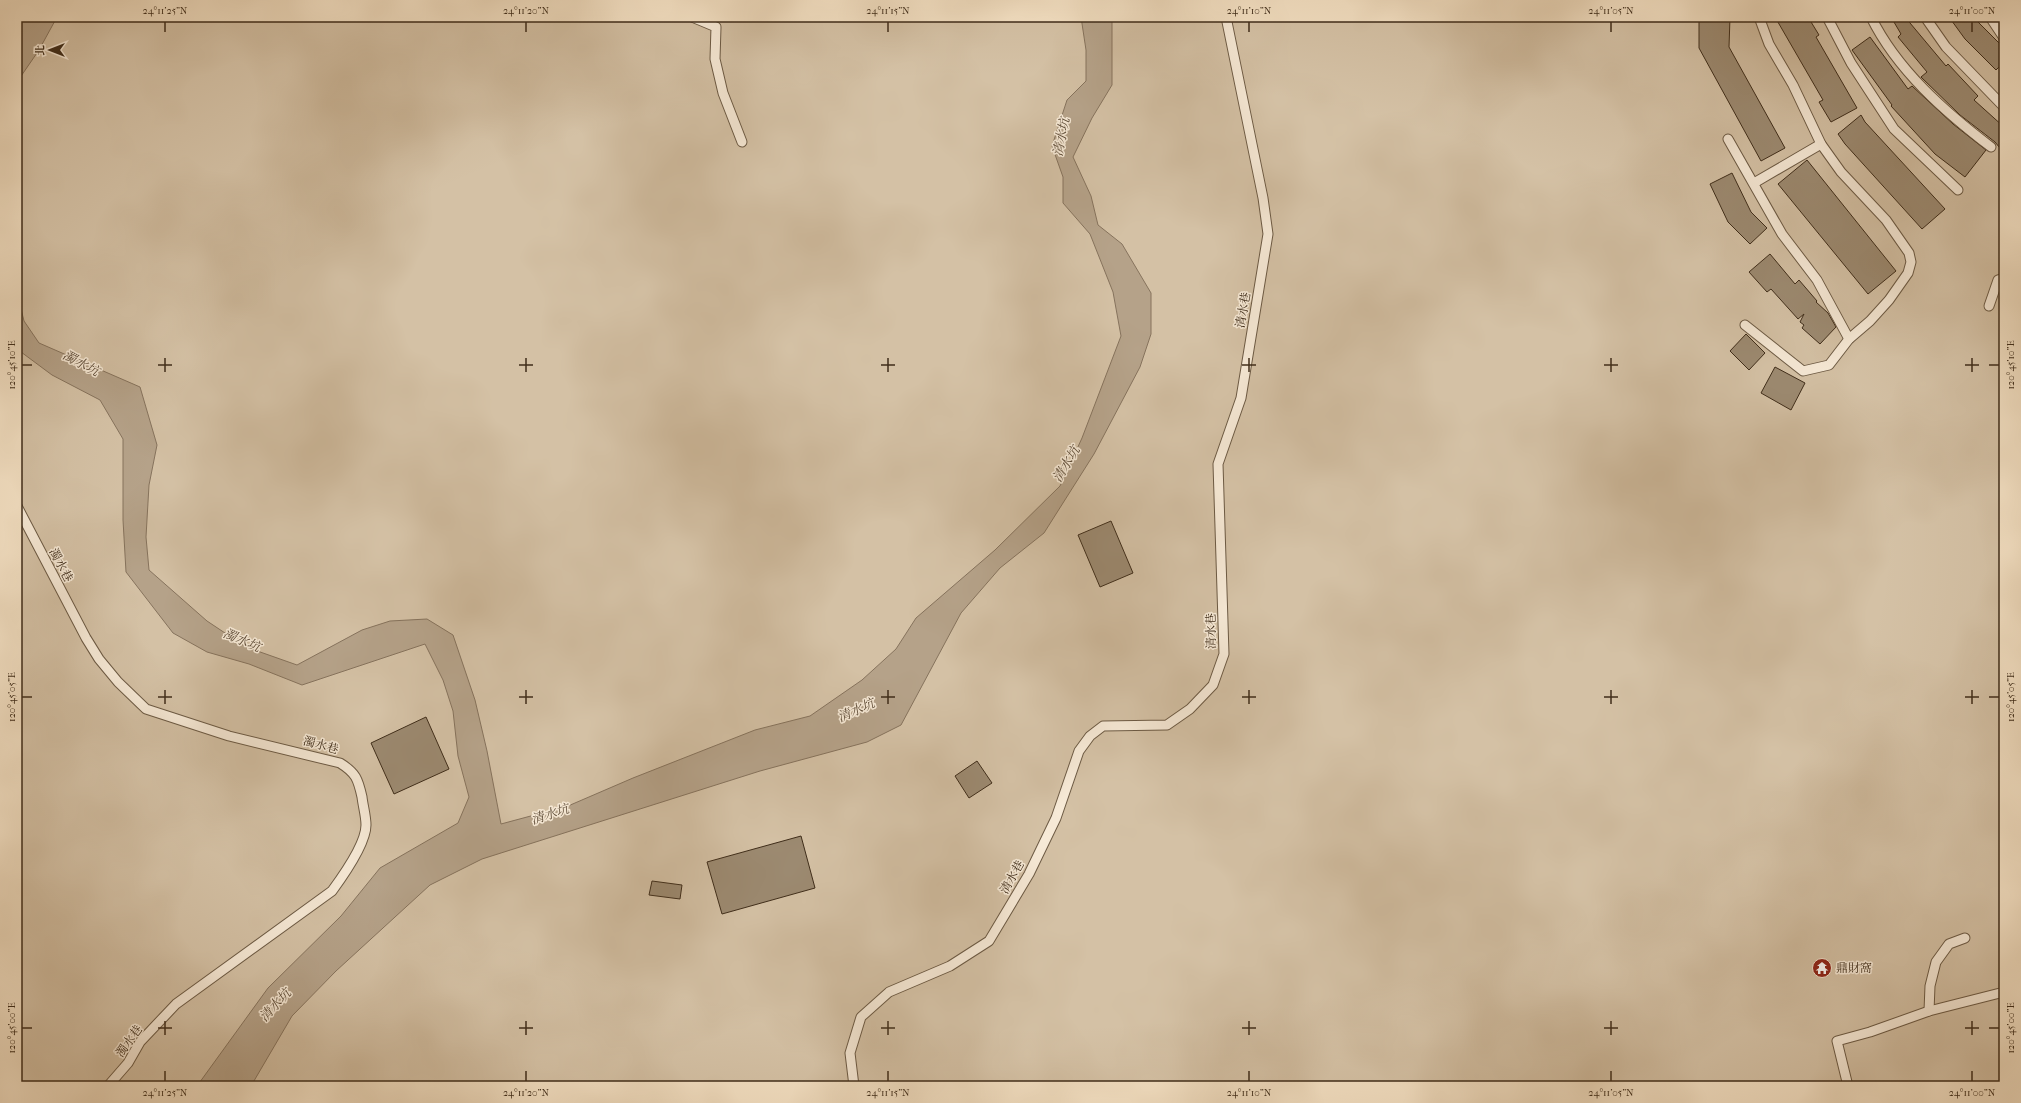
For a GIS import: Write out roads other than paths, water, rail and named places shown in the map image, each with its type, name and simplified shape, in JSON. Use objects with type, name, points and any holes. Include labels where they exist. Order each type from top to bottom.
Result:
[{"type":"lane","points":[[692,17],[716,27],[715,59],[723,93],[742,142]]},
{"type":"lane","name":"清水巷","points":[[854,1086],[850,1053],[861,1017],[889,992],[950,966],[989,940],[1029,874],[1056,818],[1079,751],[1090,736],[1103,726],[1167,725],[1190,709],[1213,685],[1224,654],[1218,464],[1241,398],[1268,234],[1263,198],[1226,17]]},
{"type":"lane","points":[[1745,325],[1803,371],[1829,365],[1849,339],[1870,321],[1889,300],[1908,273],[1912,262],[1909,253],[1886,220],[1841,172],[1821,144],[1793,84],[1769,44],[1759,17]]},
{"type":"lane","points":[[1827,17],[1851,63],[1894,129],[1958,190]]},
{"type":"lane","points":[[1871,17],[1900,64],[1960,124],[1991,147]]},
{"type":"lane","points":[[1925,17],[1946,47],[2004,108]]},
{"type":"lane","points":[[1990,17],[2004,38]]},
{"type":"lane","points":[[1728,139],[1782,234],[1817,280],[1849,339]]},
{"type":"lane","points":[[1754,183],[1821,144]]},
{"type":"lane","points":[[1989,306],[1998,280],[2004,278]]},
{"type":"lane","name":"濁水巷","points":[[17,506],[86,638],[99,659],[118,682],[146,709],[229,736],[340,763],[352,770],[358,781],[365,814],[366,827],[358,847],[348,869],[332,891],[176,1004],[140,1042],[128,1063],[108,1086]]},
{"type":"lane","points":[[1929,1011],[1930,986],[1936,962],[1949,944],[1965,938]]},
{"type":"lane","points":[[1848,1086],[1836,1040],[1870,1032],[1929,1011],[2004,992]]},
{"type":"water","points":[[22,17],[57,17],[39,50],[17,82],[17,26]]},
{"type":"water","points":[[1081,17],[1112,17],[1112,85],[1092,118],[1073,157],[1091,196],[1098,225],[1122,244],[1151,293],[1151,334],[1140,367],[1094,454],[1044,533],[1000,568],[961,613],[901,725],[867,742],[760,771],[482,859],[430,885],[336,971],[292,1016],[251,1086],[197,1086],[268,988],[341,916],[380,868],[458,823],[469,797],[458,756],[453,711],[443,680],[425,644],[302,685],[249,664],[207,652],[173,633],[126,572],[123,520],[123,439],[100,400],[52,375],[17,349],[17,293],[24,321],[39,343],[140,387],[157,445],[149,485],[146,537],[149,570],[207,621],[246,647],[297,665],[362,630],[390,621],[427,619],[453,635],[475,700],[487,751],[501,824],[568,806],[633,778],[755,730],[810,716],[862,680],[896,649],[916,618],[995,550],[1060,486],[1082,438],[1121,336],[1113,292],[1090,234],[1063,203],[1063,177],[1052,146],[1067,100],[1086,81],[1086,50]]},
{"type":"place","name":"鼎財窩","points":[[1822,968]]},
{"type":"water label","name":"清水坑","points":[[1061,137]]},
{"type":"water label","name":"濁水坑","points":[[81,363]]},
{"type":"water label","name":"清水坑","points":[[1066,464]]},
{"type":"water label","name":"濁水坑","points":[[242,640]]},
{"type":"water label","name":"清水坑","points":[[856,710]]},
{"type":"water label","name":"清水坑","points":[[550,814]]},
{"type":"water label","name":"清水坑","points":[[275,1005]]}]
